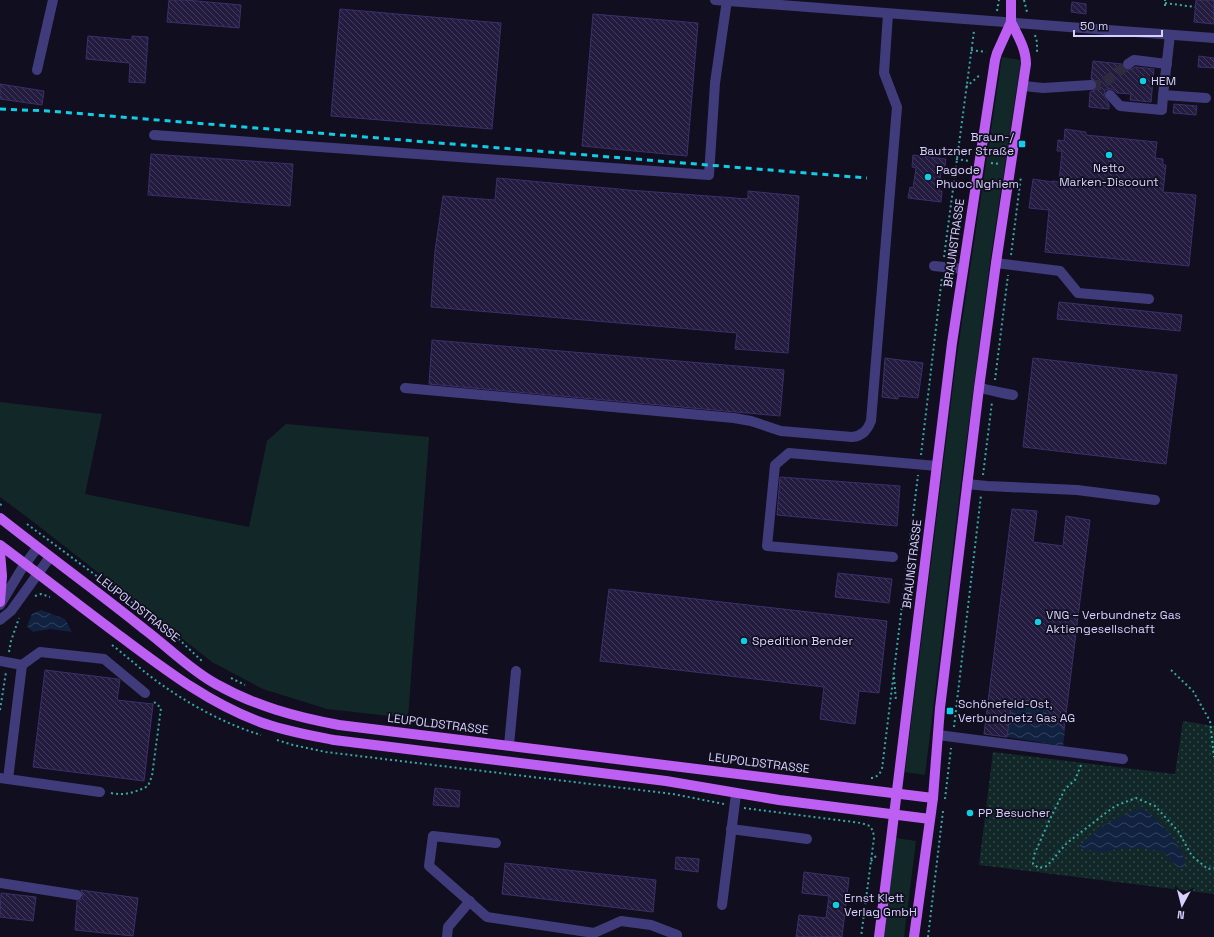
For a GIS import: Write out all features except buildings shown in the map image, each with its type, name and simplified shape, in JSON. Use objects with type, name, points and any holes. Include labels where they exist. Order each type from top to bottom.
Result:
[{"type":"main road","points":[[914,937],[933,798],[938,735],[979,388],[996,263],[1024,86],[1026,56],[1011,22],[1012,0]]},
{"type":"main road","name":"BRAUNSTRASSE","points":[[879,937],[952,343],[995,60],[1011,22]]},
{"type":"main road","name":"LEUPOLDSTRASSE","points":[[0,518],[37,548],[160,641],[197,672],[215,684],[254,702],[284,713],[339,725],[933,798]]},
{"type":"main road","points":[[0,545],[164,669],[193,689],[225,707],[260,722],[296,733],[334,740],[666,781],[736,794],[930,819]]},
{"type":"main road","points":[[0,552],[2,576],[0,604]]},
{"type":"street","points":[[37,70],[53,0]]},
{"type":"street","points":[[715,0],[1214,38]]},
{"type":"street","points":[[154,135],[709,175],[715,83],[727,0]]},
{"type":"street","points":[[405,388],[734,418],[751,421],[781,431],[852,437],[864,433],[871,421],[897,106],[884,73],[888,14]]},
{"type":"street","points":[[1110,94],[1120,106],[1162,110],[1170,35]]},
{"type":"street","points":[[1128,64],[1134,60],[1166,64]]},
{"type":"street","points":[[1024,86],[1043,88],[1091,85]]},
{"type":"street","points":[[1163,94],[1206,98]]},
{"type":"street","points":[[996,263],[1060,271],[1078,293],[1149,299]]},
{"type":"street","points":[[938,266],[963,269]]},
{"type":"street","points":[[979,388],[1013,395]]},
{"type":"street","points":[[893,557],[767,546],[775,465],[789,452],[920,463],[937,466]]},
{"type":"street","points":[[967,484],[1077,490],[1155,500]]},
{"type":"street","points":[[0,604],[37,548]]},
{"type":"street","points":[[0,620],[11,611],[50,557]]},
{"type":"street","points":[[100,792],[4,778],[22,665],[40,652],[104,659],[145,693]]},
{"type":"street","points":[[4,661],[22,665]]},
{"type":"street","points":[[509,745],[516,671]]},
{"type":"street","points":[[938,735],[1123,759]]},
{"type":"street","points":[[722,905],[736,794]]},
{"type":"street","points":[[731,829],[807,839]]},
{"type":"street","points":[[496,843],[433,836],[429,866],[487,917],[594,933],[622,921],[651,925],[677,935],[677,937]]},
{"type":"street","points":[[0,884],[77,895]]},
{"type":"street","points":[[447,937],[448,928],[470,901]]},
{"type":"street","points":[[609,937],[610,926]]},
{"type":"path","points":[[1165,0],[1165,5],[1195,7]]},
{"type":"path","points":[[869,778],[873,778],[880,773],[882,769],[920,463],[938,266],[956,160],[970,50],[974,30]]},
{"type":"path","points":[[970,50],[989,52]]},
{"type":"path","points":[[965,88],[979,77],[983,71]]},
{"type":"path","points":[[956,160],[972,161]]},
{"type":"path","points":[[986,162],[1012,165]]},
{"type":"path","points":[[0,504],[6,508]]},
{"type":"path","points":[[23,521],[169,630],[204,662]]},
{"type":"path","points":[[33,596],[41,594],[52,598]]},
{"type":"path","points":[[0,710],[4,661],[21,612]]},
{"type":"path","points":[[1171,670],[1193,691],[1210,721],[1214,757]]},
{"type":"path","points":[[894,672],[896,701]]},
{"type":"path","points":[[228,677],[246,686]]},
{"type":"path","points":[[100,792],[118,795],[135,793],[148,786],[152,776],[161,708],[145,693]]},
{"type":"path","points":[[1082,754],[1081,766],[1075,780],[1065,790],[1050,819],[1034,855],[1033,864],[1039,868],[1047,866],[1067,844],[1115,806],[1136,798],[1155,806],[1178,831],[1192,856],[1208,869],[1214,868]]},
{"type":"path","points":[[734,806],[862,823],[870,826],[873,831],[874,838],[861,937]]},
{"type":"path","points":[[928,937],[936,870]]},
{"type":"green space","points":[[1002,57],[1021,60],[990,262],[925,775],[905,772],[956,362]]},
{"type":"green space","points":[[0,402],[102,414],[85,494],[249,527],[267,441],[286,424],[429,437],[408,718],[327,709],[263,689],[212,662],[0,497]]},
{"type":"green space","points":[[1183,721],[1214,726],[1214,894],[979,865],[993,752],[1175,774]]},
{"type":"green space","points":[[896,838],[916,841],[904,937],[884,937]]},
{"type":"water","points":[[41,610],[65,619],[72,632],[50,629],[33,632],[27,626],[32,614]]},
{"type":"water","points":[[1012,699],[1041,702],[1065,731],[1063,746],[1007,737]]},
{"type":"water","points":[[1141,808],[1152,815],[1172,838],[1181,851],[1186,864],[1183,868],[1176,866],[1163,851],[1140,848],[1116,849],[1103,853],[1080,849],[1080,845],[1104,825]]},
{"type":"tunnel","points":[[1091,85],[1101,85],[1128,64]]},
{"type":"railway","points":[[0,109],[48,111],[867,178]]},
{"type":"place","name":"HEM","points":[[1143,81]]},
{"type":"place","name":"Braun-/ Bautzner Straße","points":[[1022,144]]},
{"type":"place","name":"Netto Marken-Discount","points":[[1109,155]]},
{"type":"place","name":"Pagode Phuoc Nghiem","points":[[928,177]]},
{"type":"place","name":"VNG – Verbundnetz Gas Aktiengesellschaft","points":[[1038,622]]},
{"type":"place","name":"Spedition Bender","points":[[744,641]]},
{"type":"place","name":"Schönefeld-Ost, Verbundnetz Gas AG","points":[[950,711]]},
{"type":"place","name":"PP Besucher","points":[[970,813]]},
{"type":"place","name":"Ernst Klett Verlag GmbH","points":[[836,905]]}]
